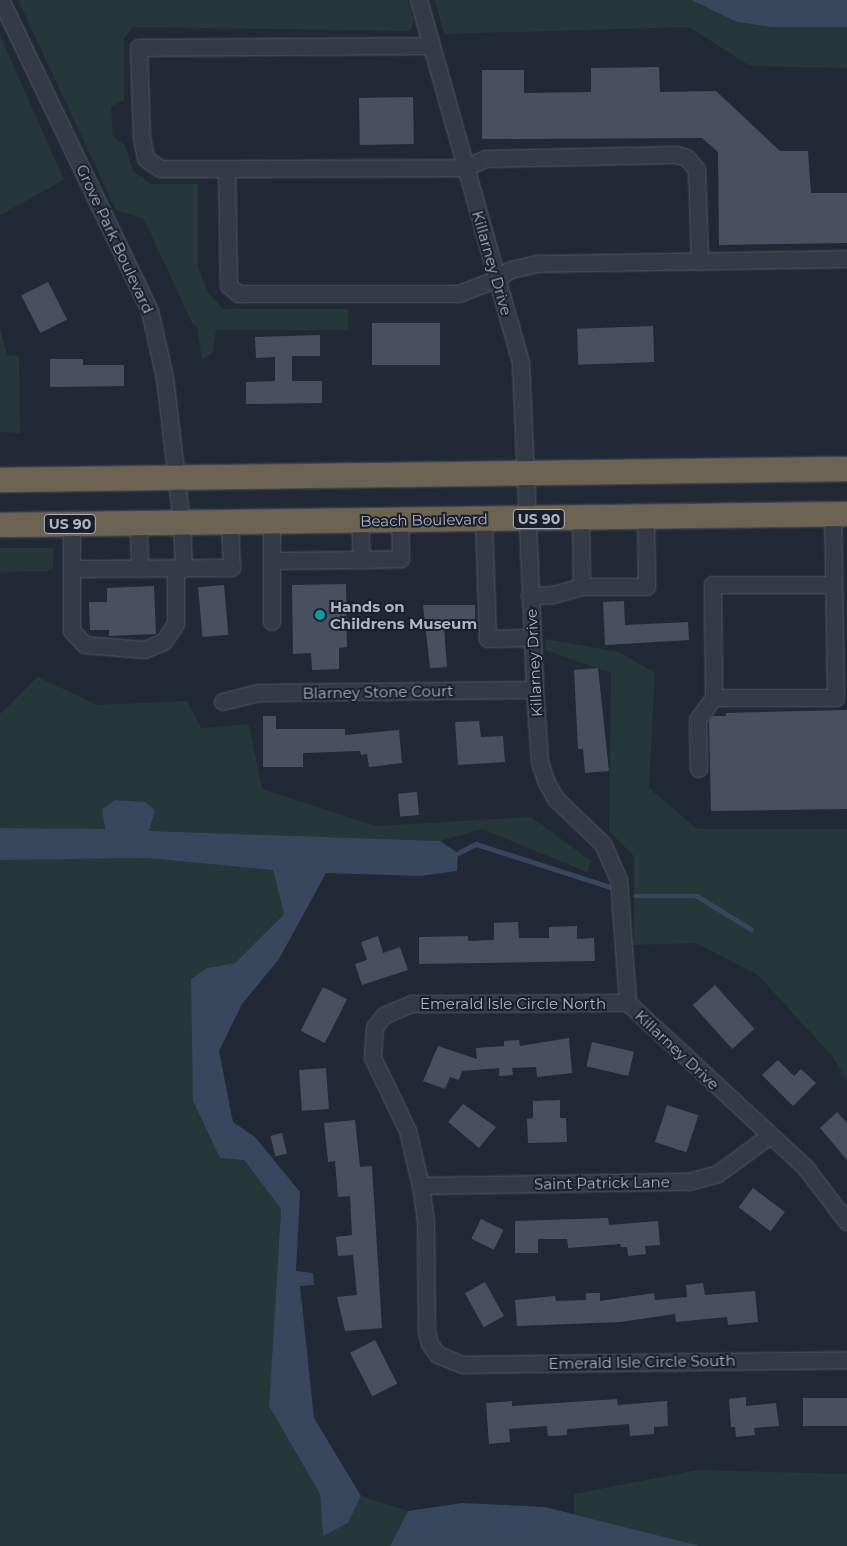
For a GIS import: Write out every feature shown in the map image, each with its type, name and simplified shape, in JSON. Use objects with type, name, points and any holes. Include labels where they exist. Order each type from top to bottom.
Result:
[{"type":"highway","points":[[0,480],[847,469]]},
{"type":"highway","name":"Beach Boulevard","points":[[0,525],[840,514]]},
{"type":"street","name":"Grove Park Boulevard","points":[[1,0],[150,311],[165,378],[182,523],[176,624],[164,642],[146,650],[85,645],[78,641],[72,631],[73,569]]},
{"type":"street","name":"Killarney Drive","points":[[419,0],[521,364],[526,519],[535,690],[540,762],[546,781],[556,799],[602,844],[619,880],[628,1003],[806,1168],[845,1214]]},
{"type":"street","points":[[431,46],[138,48],[142,138],[146,159],[161,169],[227,169],[465,168],[486,159],[687,158],[698,170],[700,262]]},
{"type":"street","points":[[227,169],[229,286],[239,294],[459,294],[496,280],[511,270],[538,264],[847,260]]},
{"type":"street","points":[[714,698],[836,698],[834,585],[840,514]]},
{"type":"street","points":[[530,596],[553,595],[582,587],[647,587],[646,517]]},
{"type":"street","points":[[581,518],[582,587]]},
{"type":"street","points":[[484,519],[488,639],[533,638]]},
{"type":"street","points":[[272,561],[401,559],[400,520]]},
{"type":"street","points":[[360,521],[362,560]]},
{"type":"street","points":[[72,524],[73,569],[180,569],[232,568],[230,522]]},
{"type":"street","points":[[272,522],[272,622]]},
{"type":"street","points":[[140,523],[140,568]]},
{"type":"street","points":[[699,769],[698,720],[714,698],[713,585],[834,585]]},
{"type":"street","name":"Blarney Stone Court","points":[[223,702],[260,693],[535,690]]},
{"type":"street","name":"Emerald Isle Circle North","points":[[421,1186],[408,1131],[373,1058],[375,1028],[384,1016],[412,1004],[628,1003]]},
{"type":"street","name":"Saint Patrick Lane","points":[[421,1186],[689,1182],[718,1174],[770,1136]]},
{"type":"street","name":"Emerald Isle Circle South","points":[[421,1186],[426,1222],[427,1332],[430,1344],[438,1355],[463,1365],[847,1360]]},
{"type":"shaded area","points":[[18,0],[408,0],[414,22],[410,31],[133,27],[124,38],[124,100],[111,107],[113,137],[125,145],[133,171],[151,184],[198,184],[198,267],[208,292],[223,309],[348,309],[348,330],[216,330],[213,352],[202,360],[197,327],[192,323],[144,219],[116,210]]},
{"type":"shaded area","points":[[435,0],[691,0],[737,22],[771,27],[847,27],[847,68],[750,66],[689,27],[444,34]]},
{"type":"shaded area","points":[[0,35],[64,180],[0,215]]},
{"type":"shaded area","points":[[0,328],[7,355],[19,356],[20,433],[0,432]]},
{"type":"shaded area","points":[[0,548],[54,548],[53,568],[48,571],[0,572]]},
{"type":"shaded area","points":[[546,639],[619,652],[655,673],[649,788],[697,829],[847,829],[847,1081],[833,1057],[758,975],[696,943],[634,945],[634,856],[609,831],[611,673],[545,650]]},
{"type":"shaded area","points":[[38,677],[97,705],[187,701],[201,728],[249,724],[262,789],[376,826],[531,817],[591,861],[587,872],[482,829],[440,841],[149,831],[155,810],[145,802],[115,800],[102,809],[106,829],[0,828],[0,714]]},
{"type":"shaded area","points":[[146,858],[273,870],[284,913],[235,963],[207,968],[193,1101],[244,1160],[281,1209],[269,1406],[320,1494],[323,1535],[348,1523],[361,1496],[408,1511],[390,1546],[0,1546],[0,860]]},
{"type":"shaded area","points":[[698,1470],[847,1474],[847,1546],[700,1546],[574,1514],[574,1494]]},
{"type":"water","points":[[691,0],[847,0],[847,27],[771,27],[737,22]]},
{"type":"water","points":[[115,800],[145,802],[155,810],[149,831],[440,841],[458,853],[457,871],[420,876],[326,873],[279,959],[242,1004],[219,1051],[233,1122],[255,1137],[300,1192],[296,1271],[313,1273],[314,1285],[300,1286],[314,1418],[361,1496],[348,1523],[323,1536],[320,1494],[269,1406],[281,1209],[244,1160],[220,1158],[193,1101],[191,979],[207,968],[235,963],[284,914],[273,870],[146,858],[0,860],[0,828],[105,829],[102,809]]},
{"type":"water","points":[[462,1503],[545,1507],[700,1546],[390,1546],[408,1511]]},
{"type":"building","points":[[659,67],[660,92],[716,91],[780,151],[808,151],[811,193],[847,193],[847,243],[719,245],[718,152],[702,138],[482,139],[482,70],[524,70],[524,93],[591,92],[591,68]]},
{"type":"building","points":[[413,97],[414,144],[360,145],[359,98]]},
{"type":"building","points":[[48,282],[67,319],[40,333],[21,296]]},
{"type":"building","points":[[372,323],[440,323],[440,365],[372,365]]},
{"type":"building","points":[[653,326],[654,362],[578,365],[577,329]]},
{"type":"building","points":[[320,335],[320,356],[292,356],[292,381],[322,381],[322,403],[246,404],[246,382],[275,381],[275,357],[256,358],[255,337]]},
{"type":"building","points":[[50,359],[83,359],[83,365],[124,365],[124,386],[50,387]]},
{"type":"building","name":"Hands on Childrens Museum","points":[[346,584],[347,647],[339,648],[339,669],[312,670],[311,653],[293,654],[292,585]]},
{"type":"building","points":[[224,585],[228,635],[202,637],[198,587]]},
{"type":"building","points":[[154,586],[156,634],[109,636],[109,630],[90,630],[89,602],[107,602],[107,588]]},
{"type":"building","points":[[624,601],[625,625],[688,622],[689,640],[605,645],[603,602]]},
{"type":"building","points":[[423,605],[475,605],[475,627],[444,627],[447,667],[430,668]]},
{"type":"building","points":[[598,668],[609,771],[585,773],[583,749],[578,749],[574,670]]},
{"type":"building","points":[[847,710],[847,809],[711,811],[709,721],[713,716],[726,716],[726,713]]},
{"type":"building","points":[[263,716],[276,716],[276,729],[345,729],[345,735],[399,730],[402,763],[369,767],[367,754],[361,755],[360,751],[303,753],[303,767],[263,767]]},
{"type":"building","points":[[479,721],[481,737],[503,736],[505,762],[458,765],[455,722]]},
{"type":"building","points":[[417,792],[419,815],[400,817],[398,794]]},
{"type":"building","points":[[518,922],[519,938],[549,938],[549,927],[577,926],[577,939],[594,938],[595,961],[419,964],[419,937],[468,936],[468,941],[494,940],[494,923]]},
{"type":"building","points":[[378,936],[383,953],[400,947],[408,970],[362,985],[355,964],[367,960],[361,942]]},
{"type":"building","points":[[715,985],[754,1029],[732,1049],[693,1005]]},
{"type":"building","points":[[323,987],[347,999],[325,1043],[301,1031]]},
{"type":"building","points":[[569,1038],[572,1073],[537,1077],[536,1067],[512,1068],[513,1075],[499,1076],[499,1068],[462,1071],[459,1080],[450,1077],[445,1089],[423,1081],[438,1046],[477,1059],[476,1048],[504,1046],[504,1041],[519,1040],[520,1046]]},
{"type":"building","points":[[592,1042],[634,1052],[628,1076],[586,1066]]},
{"type":"building","points":[[778,1060],[794,1076],[801,1069],[816,1083],[793,1106],[762,1075]]},
{"type":"building","points":[[326,1068],[329,1109],[302,1111],[299,1070]]},
{"type":"building","points":[[560,1100],[560,1118],[566,1118],[567,1142],[528,1143],[527,1119],[533,1118],[533,1101]]},
{"type":"building","points":[[463,1104],[496,1127],[479,1148],[448,1122]]},
{"type":"building","points":[[667,1105],[698,1115],[686,1152],[655,1142]]},
{"type":"building","points":[[837,1112],[847,1123],[847,1160],[820,1128]]},
{"type":"building","points":[[355,1120],[360,1167],[372,1166],[382,1328],[345,1331],[337,1297],[357,1295],[353,1255],[338,1256],[336,1237],[352,1235],[350,1196],[338,1197],[335,1161],[328,1162],[324,1123]]},
{"type":"building","points":[[282,1133],[287,1153],[275,1156],[270,1136]]},
{"type":"building","points":[[753,1188],[785,1212],[771,1231],[739,1207]]},
{"type":"building","points":[[608,1218],[609,1225],[658,1221],[660,1245],[645,1246],[646,1254],[628,1256],[627,1247],[621,1247],[620,1244],[568,1248],[567,1239],[538,1239],[538,1253],[515,1253],[515,1221]]},
{"type":"building","points":[[481,1219],[503,1230],[494,1250],[471,1239]]},
{"type":"building","points":[[485,1282],[504,1316],[484,1327],[465,1293]]},
{"type":"building","points":[[703,1283],[705,1295],[755,1291],[758,1322],[728,1325],[727,1317],[676,1322],[675,1314],[620,1322],[517,1326],[515,1300],[555,1296],[556,1301],[586,1300],[586,1293],[600,1293],[600,1301],[654,1293],[655,1300],[687,1297],[686,1285]]},
{"type":"building","points":[[375,1340],[397,1384],[372,1396],[350,1353]]},
{"type":"building","points":[[746,1397],[746,1406],[776,1403],[779,1426],[754,1428],[755,1435],[736,1437],[735,1427],[731,1427],[729,1399]]},
{"type":"building","points":[[803,1398],[847,1398],[847,1426],[803,1426]]},
{"type":"building","points":[[617,1399],[618,1405],[667,1401],[668,1426],[654,1427],[654,1434],[630,1436],[629,1424],[567,1429],[567,1435],[548,1436],[547,1426],[509,1429],[510,1442],[489,1444],[486,1403],[512,1401],[512,1406]]},
{"type":"waterway","points":[[458,853],[476,844],[611,887]]},
{"type":"waterway","points":[[635,896],[697,896],[751,929]]},
{"type":"place","name":"Hands on Childrens Museum","points":[[320,615]]}]
